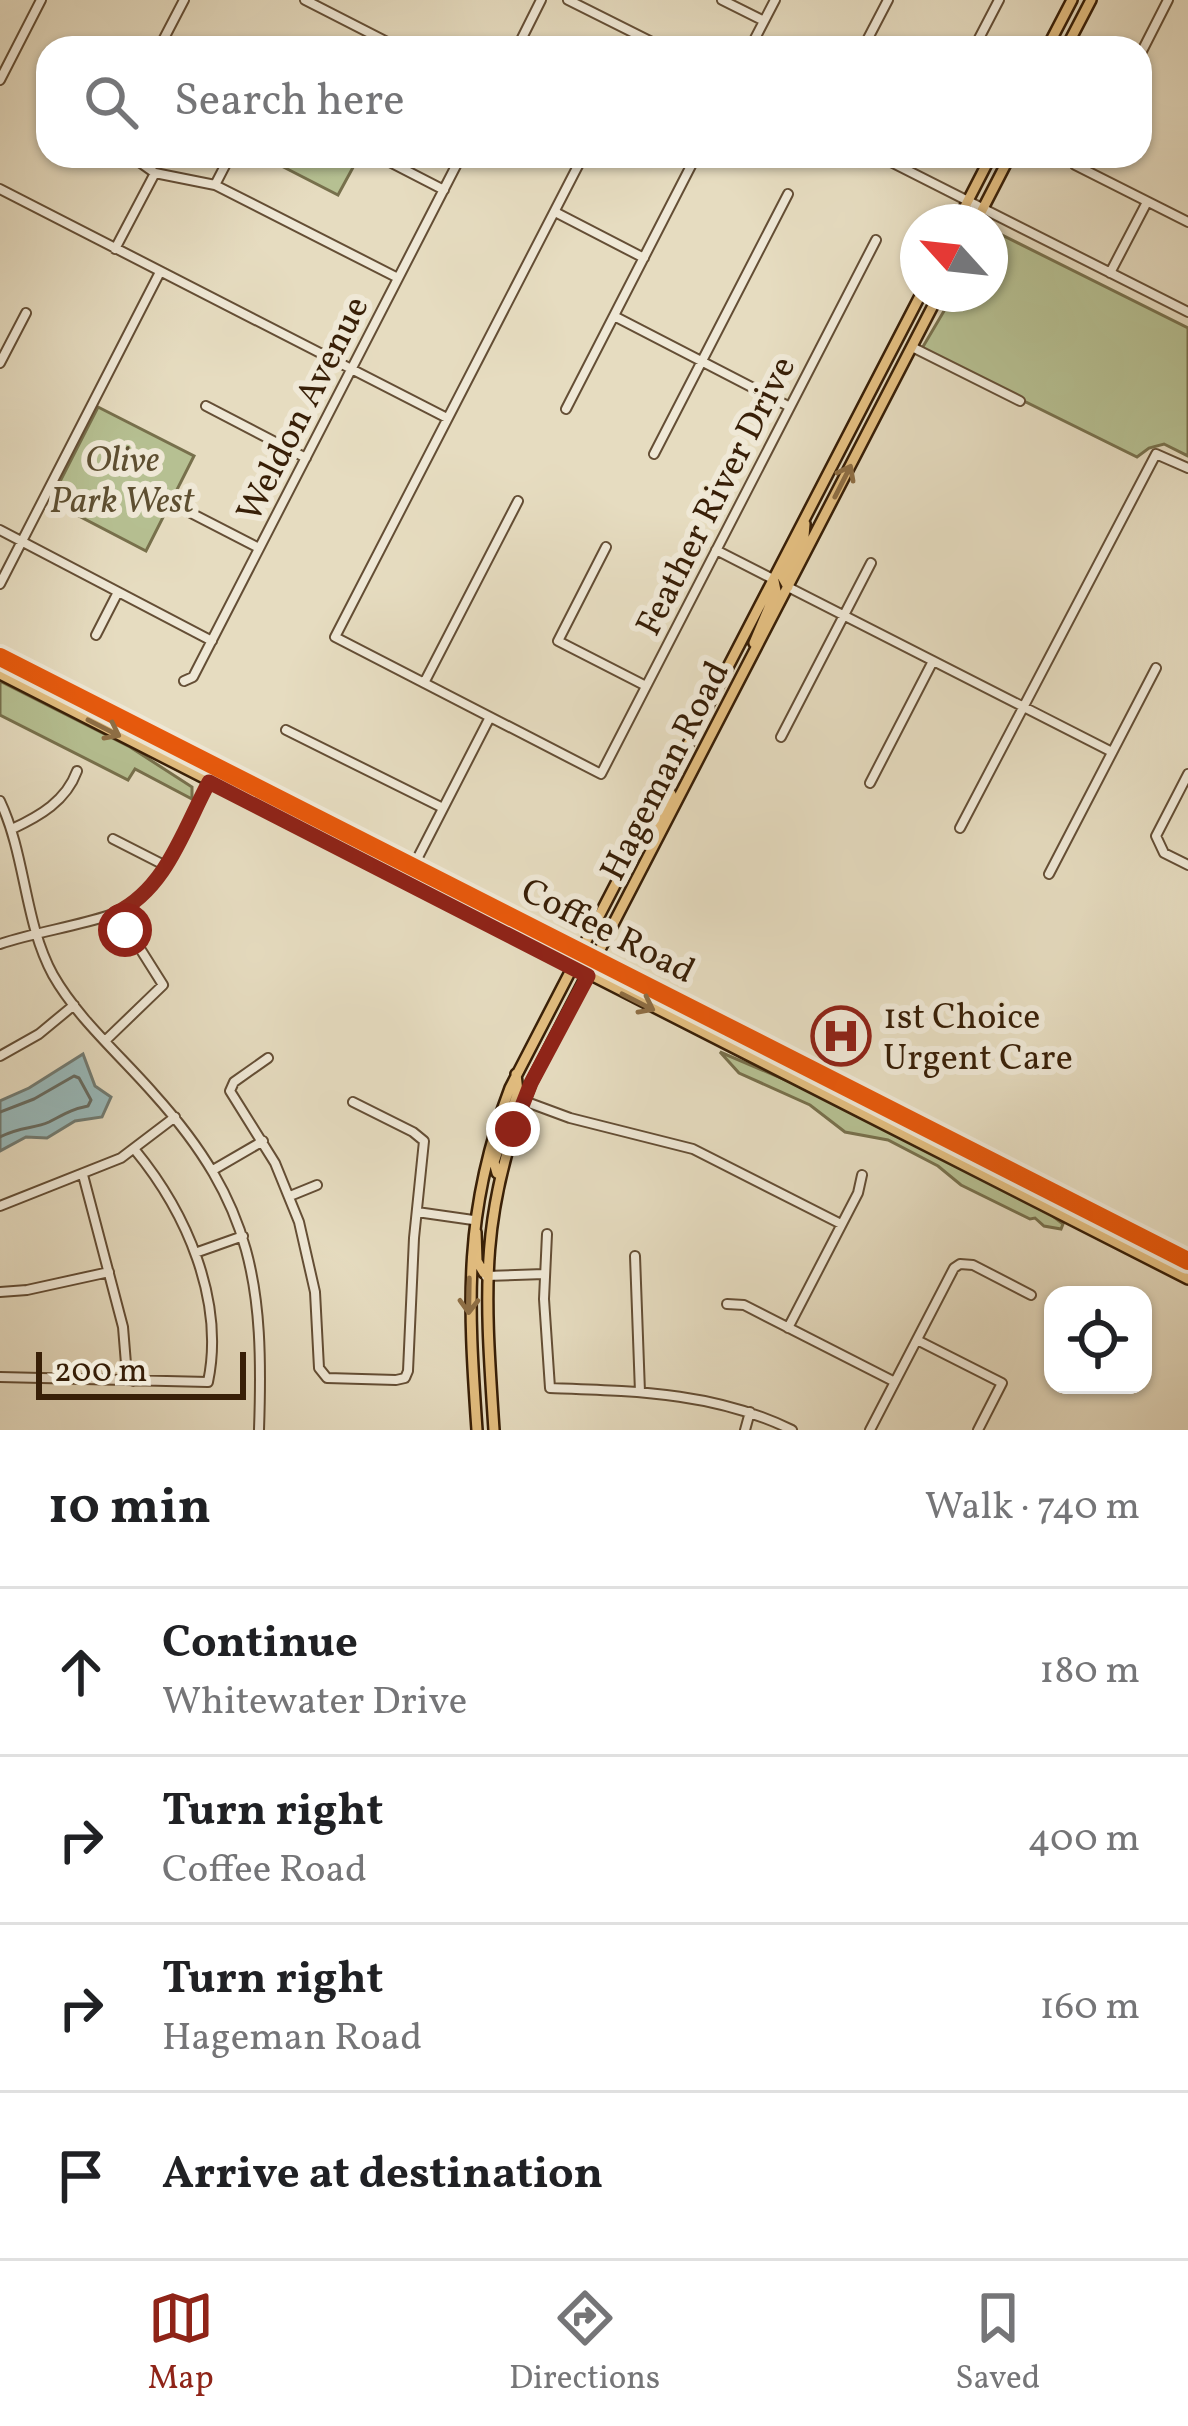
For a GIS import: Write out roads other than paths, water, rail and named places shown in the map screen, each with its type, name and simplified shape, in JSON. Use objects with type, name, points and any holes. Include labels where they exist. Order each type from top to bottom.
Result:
[{"type":"main road","points":[[1053,36],[1072,0]]},
{"type":"main road","points":[[1072,36],[1091,0]]},
{"type":"main road","points":[[966,204],[985,168]]},
{"type":"main road","points":[[985,204],[1004,168]]},
{"type":"main road","name":"Hageman Road","points":[[477,1430],[468,1308],[473,1220],[498,1119],[516,1074],[912,312]]},
{"type":"main road","name":"Hageman Road","points":[[494,1430],[485,1276],[499,1178],[524,1101],[930,312]]},
{"type":"main road","points":[[788,587],[783,578],[804,536],[805,519]]},
{"type":"main road","points":[[749,660],[776,591],[773,578]]},
{"type":"main road","name":"Coffee Road","points":[[0,657],[1188,1261]]},
{"type":"main road","name":"Coffee Road","points":[[0,674],[1188,1279]]},
{"type":"main road","points":[[657,841],[654,829],[679,765]]},
{"type":"main road","points":[[294,824],[313,824],[362,849],[372,846]]},
{"type":"main road","points":[[499,1178],[494,1162],[518,1092],[516,1074]]},
{"type":"main road","points":[[473,1220],[478,1262],[485,1276]]},
{"type":"street","points":[[0,80],[41,0]]},
{"type":"street","points":[[165,36],[184,0]]},
{"type":"street","points":[[305,0],[376,36]]},
{"type":"street","points":[[523,36],[542,0]]},
{"type":"street","points":[[568,0],[640,36]]},
{"type":"street","points":[[722,0],[764,21]]},
{"type":"street","points":[[756,36],[775,0]]},
{"type":"street","points":[[869,36],[888,0]]},
{"type":"street","points":[[980,36],[999,0]]},
{"type":"street","points":[[1150,36],[1168,0]]},
{"type":"street","points":[[148,168],[215,185],[398,278]]},
{"type":"street","points":[[215,185],[224,168]]},
{"type":"street","points":[[401,168],[444,190]]},
{"type":"street","name":"Weldon Avenue","points":[[184,681],[193,677],[455,168]]},
{"type":"street","points":[[413,867],[490,717],[335,637],[577,168]]},
{"type":"street","points":[[566,409],[690,168]]},
{"type":"street","points":[[903,168],[974,204]]},
{"type":"street","points":[[1081,168],[1188,222]]},
{"type":"street","points":[[115,249],[155,173]]},
{"type":"street","points":[[0,189],[448,418]]},
{"type":"street","points":[[654,454],[788,194]]},
{"type":"street","points":[[1110,272],[1147,202]]},
{"type":"street","points":[[554,212],[644,258]]},
{"type":"street","points":[[1008,221],[1188,312]]},
{"type":"street","name":"Feather River Drive","points":[[490,717],[601,774],[876,240]]},
{"type":"street","points":[[0,584],[160,272]]},
{"type":"street","points":[[0,363],[26,313]]},
{"type":"street","points":[[614,316],[790,407]]},
{"type":"street","points":[[912,347],[1020,401]]},
{"type":"street","points":[[206,406],[306,458]]},
{"type":"street","points":[[960,828],[1156,454],[1188,468]]},
{"type":"street","points":[[424,683],[518,501]]},
{"type":"street","points":[[185,510],[259,548]]},
{"type":"street","points":[[0,530],[212,640]]},
{"type":"street","points":[[606,547],[558,640],[646,686]]},
{"type":"street","points":[[716,550],[773,578]]},
{"type":"street","points":[[781,737],[871,563]]},
{"type":"street","points":[[788,587],[1112,752]]},
{"type":"street","points":[[96,635],[118,592]]},
{"type":"street","points":[[870,783],[933,661]]},
{"type":"street","points":[[1049,874],[1156,668]]},
{"type":"street","points":[[286,730],[443,808]]},
{"type":"street","points":[[12,829],[53,806],[77,771]]},
{"type":"street","points":[[1188,774],[1156,836],[1163,853],[1188,866]]},
{"type":"street","points":[[0,944],[116,913],[145,894],[166,866],[209,782]]},
{"type":"street","points":[[0,801],[55,978],[175,1117],[213,1170],[244,1237],[261,1324],[259,1430]]},
{"type":"street","points":[[113,839],[166,866]]},
{"type":"street","points":[[106,1040],[163,985],[116,913]]},
{"type":"street","points":[[0,1056],[39,1034],[74,1005]]},
{"type":"street","points":[[268,1058],[234,1082],[230,1091],[263,1141],[290,1196],[312,1271],[321,1373],[327,1378],[405,1378],[424,1141],[353,1102]]},
{"type":"street","points":[[524,1101],[570,1118],[693,1149],[842,1224]]},
{"type":"street","points":[[0,1206],[136,1150],[175,1117]]},
{"type":"street","points":[[213,1170],[263,1141]]},
{"type":"street","points":[[0,1377],[201,1384],[209,1378],[210,1333],[195,1253],[171,1200],[136,1150]]},
{"type":"street","points":[[82,1175],[123,1327],[127,1376],[134,1382]]},
{"type":"street","points":[[788,1328],[862,1175]]},
{"type":"street","points":[[290,1196],[317,1185]]},
{"type":"street","points":[[417,1212],[473,1220]]},
{"type":"street","points":[[547,1234],[544,1274],[550,1388],[701,1399],[792,1430]]},
{"type":"street","points":[[195,1253],[244,1237]]},
{"type":"street","points":[[635,1256],[640,1391]]},
{"type":"street","points":[[871,1430],[960,1264],[973,1265],[1031,1295]]},
{"type":"street","points":[[0,1292],[109,1272]]},
{"type":"street","points":[[485,1276],[544,1274]]},
{"type":"street","points":[[727,1304],[744,1306],[895,1382]]},
{"type":"street","points":[[916,1340],[1002,1383],[978,1430]]},
{"type":"street","points":[[745,1430],[750,1412]]},
{"type":"water","points":[[83,1054],[95,1086],[111,1097],[102,1117],[75,1121],[47,1138],[26,1137],[0,1151],[0,1101]]},
{"type":"place","name":"1st Choice Urgent Care","points":[[841,1036]]},
{"type":"park label","name":"Olive Park West","points":[[122,478]]}]
